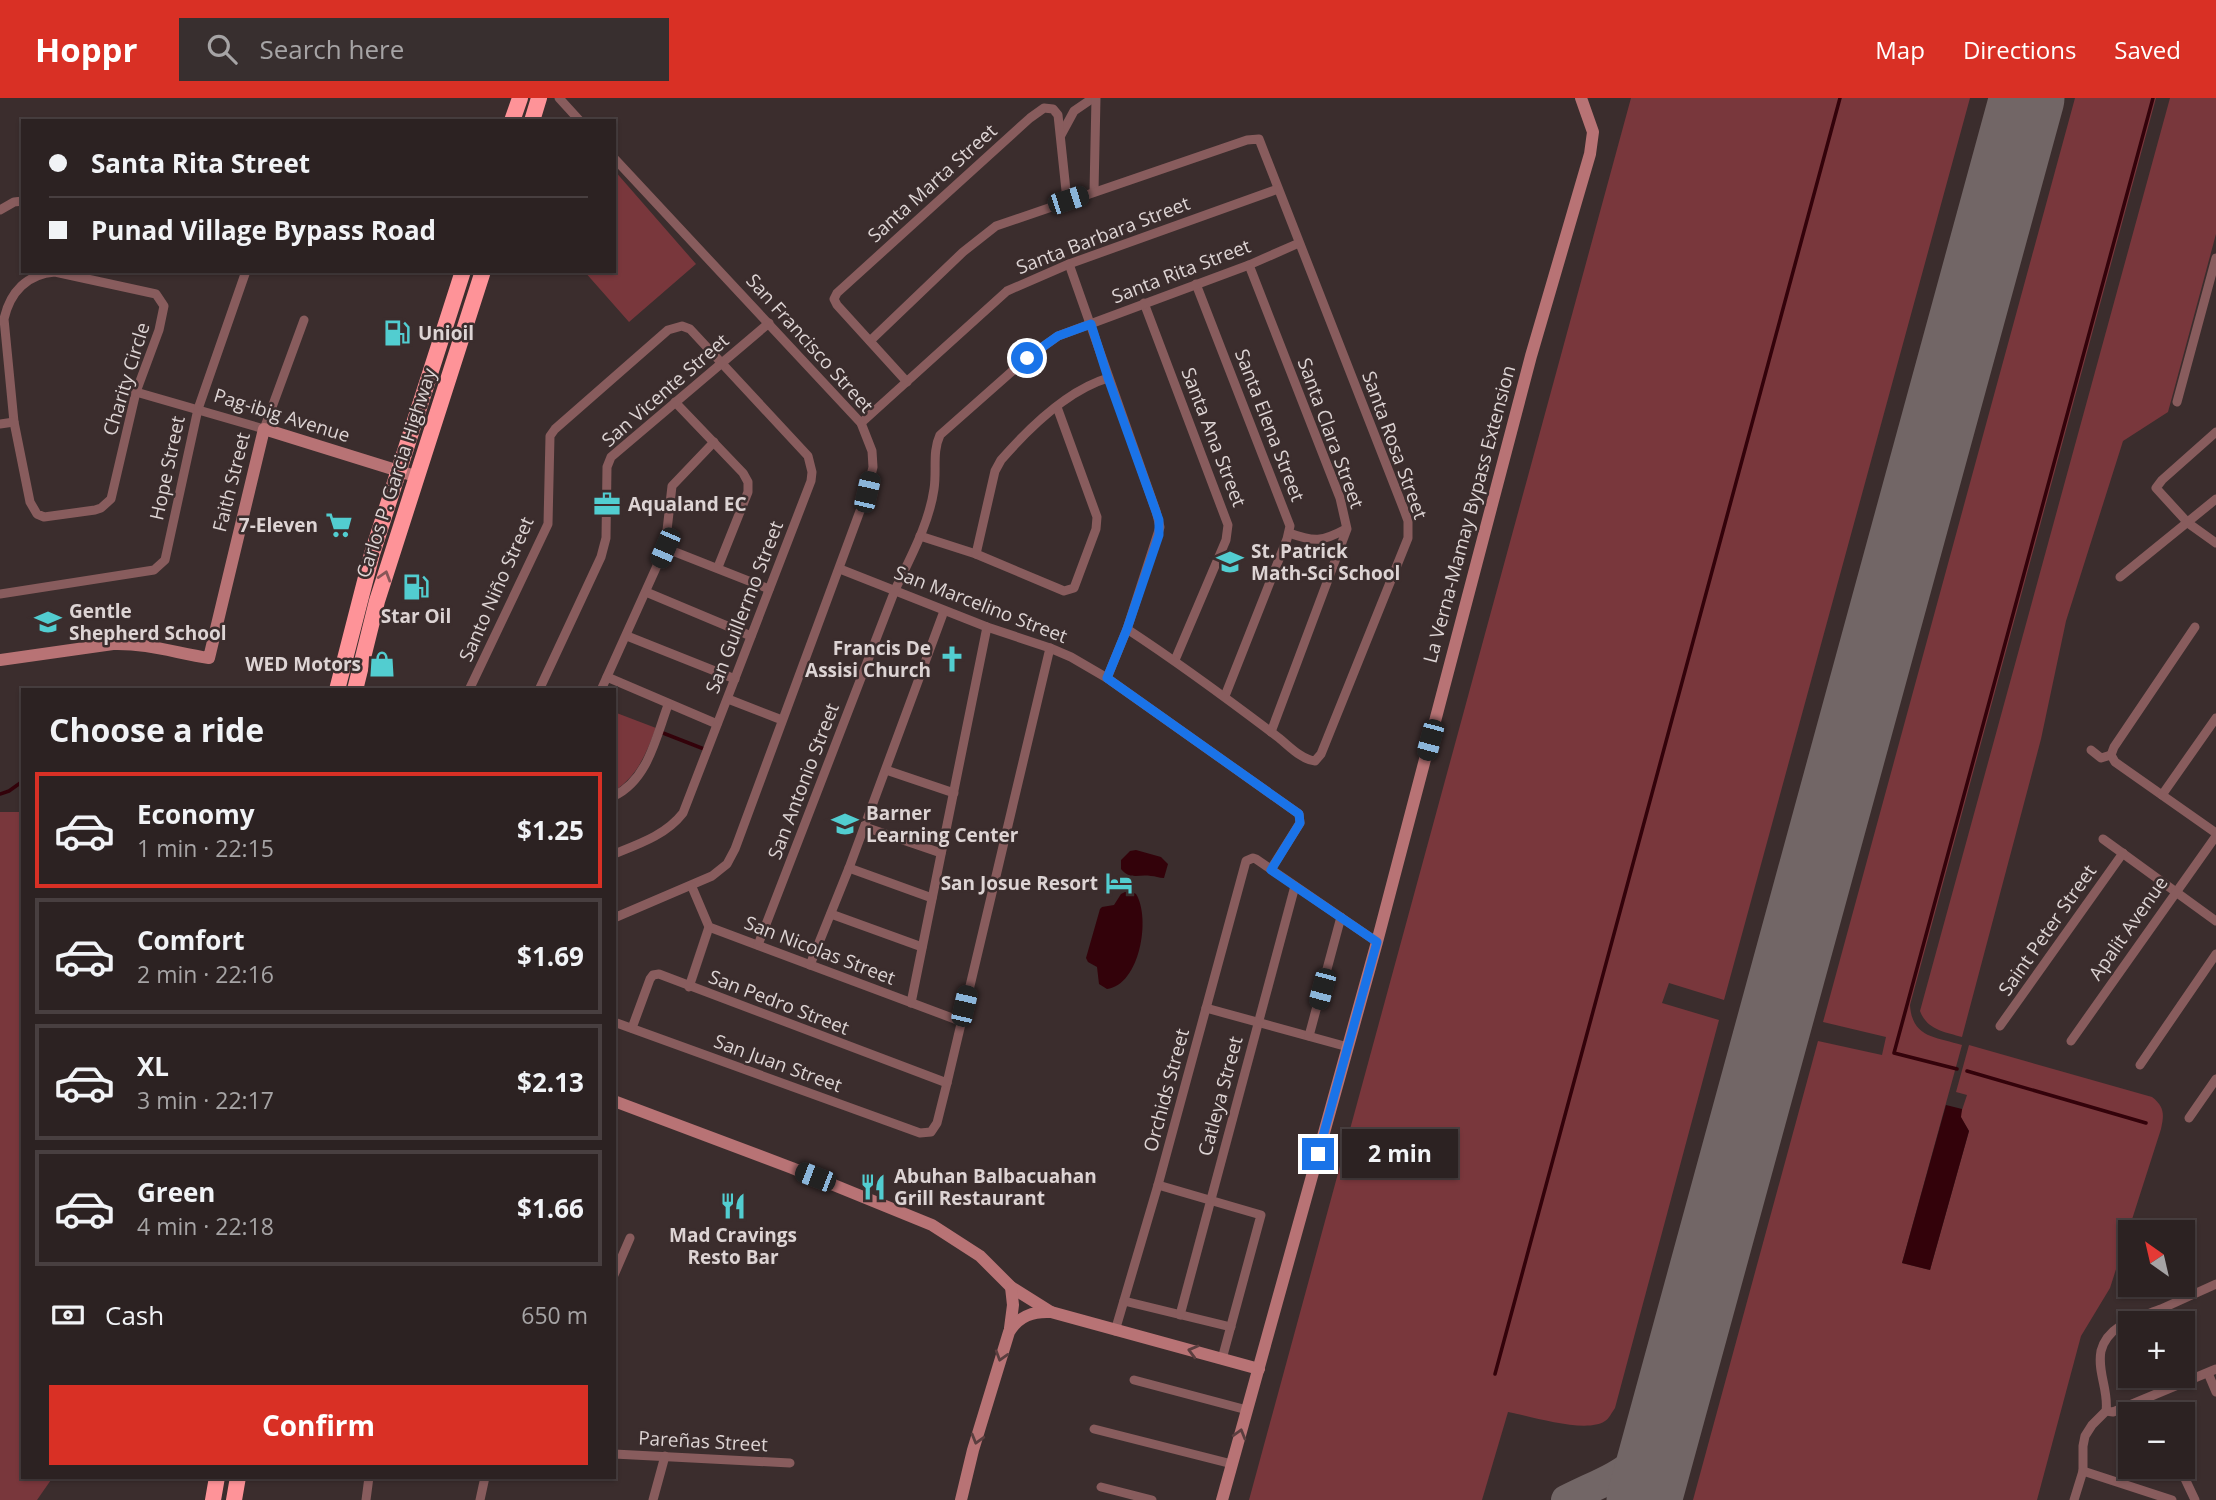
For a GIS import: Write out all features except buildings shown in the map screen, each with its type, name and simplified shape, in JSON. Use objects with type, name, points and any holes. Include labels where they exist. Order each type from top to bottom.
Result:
[{"type":"highway","points":[[513,119],[520,98]]},
{"type":"highway","points":[[533,119],[539,98]]},
{"type":"highway","name":"Carlos P. Garcia Highway","points":[[338,688],[360,598],[462,273]]},
{"type":"highway","name":"Carlos P. Garcia Highway","points":[[355,688],[377,601],[415,476],[482,273]]},
{"type":"highway","points":[[442,334],[460,341]]},
{"type":"highway","points":[[360,598],[377,601]]},
{"type":"highway","points":[[213,1500],[217,1479]]},
{"type":"highway","points":[[234,1500],[238,1479]]},
{"type":"main road","name":"La Verna-Mamay Bypass Extension","points":[[1222,1500],[1377,942],[1531,356],[1590,154],[1593,132],[1581,98]]},
{"type":"main road","name":"Pag-ibig Avenue","points":[[264,429],[415,476]]},
{"type":"main road","name":"Faith Street","points":[[0,660],[131,643],[209,658],[264,429]]},
{"type":"main road","points":[[616,1102],[906,1212],[967,1246],[990,1264],[1011,1287],[1051,1312],[1259,1369]]},
{"type":"main road","points":[[961,1500],[973,1450],[1009,1332],[1013,1305],[1011,1287]]},
{"type":"main road","points":[[1009,1332],[1024,1316],[1051,1312]]},
{"type":"street","points":[[559,98],[578,119]]},
{"type":"street","points":[[1060,135],[1074,111],[1094,98]]},
{"type":"street","points":[[907,382],[870,341],[963,251],[996,226],[1094,191],[1094,98]]},
{"type":"street","name":"Santa Marta Street","points":[[870,341],[834,299],[837,293],[1030,118],[1045,108],[1053,109],[1058,115],[1068,200]]},
{"type":"street","name":"Santa Rosa Street","points":[[1094,191],[1253,138],[1259,139],[1404,510],[1409,531],[1404,551],[1321,754],[1315,761],[1309,761],[1270,732]]},
{"type":"street","name":"San Francisco Street","points":[[616,160],[861,423],[869,439],[873,467],[840,569],[735,849],[727,864],[692,887],[616,917]]},
{"type":"street","name":"Santa Barbara Street","points":[[861,423],[998,297],[1017,286],[1069,264],[1278,189]]},
{"type":"street","points":[[0,209],[21,201]]},
{"type":"street","name":"Santa Rita Street","points":[[895,590],[920,536],[934,489],[936,447],[946,428],[1050,341],[1249,265],[1299,243]]},
{"type":"street","points":[[2177,402],[2216,258]]},
{"type":"street","points":[[1069,264],[1160,527],[1127,629],[1107,678]]},
{"type":"street","name":"Santa Clara Street","points":[[1249,265],[1340,498],[1347,529],[1270,732]]},
{"type":"street","name":"Charity Circle","points":[[39,273],[27,280],[15,293],[6,307],[4,319],[14,422],[30,502],[37,514],[44,517],[95,510],[111,499],[136,392],[164,315],[164,306],[151,292],[60,273]]},
{"type":"street","name":"Hope Street","points":[[0,594],[154,570],[165,560],[198,409],[245,273]]},
{"type":"street","name":"Santa Elena Street","points":[[1196,284],[1288,520],[1289,533],[1224,696]]},
{"type":"street","name":"Santa Ana Street","points":[[1144,303],[1228,525],[1226,540],[1175,660]]},
{"type":"street","name":"Faith Street","points":[[264,429],[304,320]]},
{"type":"street","name":"San Vicente Street","points":[[540,688],[601,557],[606,538],[607,467],[611,457],[769,323]]},
{"type":"street","name":"Santo Niño Street","points":[[470,688],[546,528],[549,443],[555,429],[668,330],[682,326],[690,330],[722,362]]},
{"type":"street","name":"San Guillermo Street","points":[[616,853],[653,838],[677,821],[683,813],[811,481],[811,463],[808,456],[722,362]]},
{"type":"street","points":[[976,554],[995,471],[1008,453],[1057,407],[1082,389],[1108,378]]},
{"type":"street","name":"Pag-ibig Avenue","points":[[136,392],[264,429]]},
{"type":"street","points":[[676,401],[743,473],[748,482],[748,492],[718,567]]},
{"type":"street","points":[[920,536],[976,554],[1064,591],[1076,586],[1096,528],[1097,517],[1057,407]]},
{"type":"street","points":[[0,424],[14,422]]},
{"type":"street","points":[[2216,432],[2157,486],[2159,492],[2188,523],[2216,543]]},
{"type":"street","points":[[602,688],[665,548],[672,485],[714,442]]},
{"type":"street","points":[[2120,577],[2216,499]]},
{"type":"street","points":[[1289,533],[1315,541],[1347,529]]},
{"type":"street","points":[[665,548],[769,589]]},
{"type":"street","name":"San Marcelino Street","points":[[840,569],[944,611],[1050,648],[1107,678],[1299,814],[1300,823],[1271,870]]},
{"type":"street","name":"San Antonio Street","points":[[758,945],[895,590]]},
{"type":"street","points":[[646,593],[751,636]]},
{"type":"street","points":[[810,965],[849,868],[944,611]]},
{"type":"street","points":[[911,1003],[987,627]]},
{"type":"street","points":[[2195,627],[2113,747],[2111,755],[2115,762],[2216,834]]},
{"type":"street","points":[[1127,629],[1175,660],[1270,732]]},
{"type":"street","points":[[627,636],[735,679]]},
{"type":"street","points":[[947,1083],[1050,648]]},
{"type":"street","points":[[607,677],[718,724]]},
{"type":"street","points":[[728,699],[782,720]]},
{"type":"street","points":[[616,795],[628,789],[642,772],[668,705]]},
{"type":"street","points":[[2162,794],[2216,718]]},
{"type":"street","points":[[2091,750],[2101,758],[2111,755]]},
{"type":"street","points":[[886,770],[954,793]]},
{"type":"street","points":[[864,827],[941,853]]},
{"type":"street","name":"Apalit Avenue","points":[[2071,1041],[2216,834]]},
{"type":"street","points":[[2104,839],[2216,921]]},
{"type":"street","name":"Saint Peter Street","points":[[2000,1026],[2123,853]]},
{"type":"street","name":"Orchids Street","points":[[1115,1331],[1158,1185],[1244,865],[1249,859],[1256,859],[1271,870]]},
{"type":"street","points":[[849,868],[932,898]]},
{"type":"street","points":[[1271,870],[1377,942]]},
{"type":"street","name":"Catleya Street","points":[[1180,1315],[1295,886]]},
{"type":"street","points":[[689,987],[709,927],[692,887]]},
{"type":"street","points":[[831,914],[922,947]]},
{"type":"street","points":[[1309,1036],[1341,917]]},
{"type":"street","name":"San Nicolas Street","points":[[709,927],[960,1021]]},
{"type":"street","points":[[2140,1065],[2216,954]]},
{"type":"street","name":"San Pedro Street","points":[[632,1028],[653,975],[659,974],[947,1083]]},
{"type":"street","points":[[1206,1008],[1348,1047]]},
{"type":"street","name":"San Juan Street","points":[[616,1022],[920,1133],[931,1132],[937,1123],[947,1083]]},
{"type":"street","points":[[2189,1118],[2216,1079]]},
{"type":"street","points":[[1158,1185],[1261,1215],[1222,1359]]},
{"type":"street","points":[[616,1270],[630,1238]]},
{"type":"street","points":[[2074,1500],[2083,1471],[2085,1436],[2106,1411],[2107,1399],[2100,1360],[2106,1340],[2113,1331],[2133,1319],[2216,1284]]},
{"type":"street","points":[[1124,1301],[1231,1327]]},
{"type":"street","points":[[2106,1411],[2113,1412],[2212,1371],[2216,1392]]},
{"type":"street","points":[[1134,1380],[1247,1410]]},
{"type":"street","points":[[1094,1429],[1232,1464]]},
{"type":"street","name":"Pareñas Street","points":[[616,1454],[790,1463]]},
{"type":"street","points":[[653,1500],[665,1456]]},
{"type":"street","points":[[2083,1471],[2172,1500]]},
{"type":"street","points":[[366,1500],[369,1479]]},
{"type":"street","points":[[480,1500],[485,1479]]},
{"type":"street","points":[[2185,1479],[2195,1500]]},
{"type":"street","points":[[1101,1487],[1152,1500]]},
{"type":"shaded area","points":[[1631,98],[1970,98],[1724,1000],[1669,983],[1662,1003],[1719,1020],[1615,1408],[1605,1421],[1585,1426],[1508,1412],[1482,1500],[1249,1500]]},
{"type":"shaded area","points":[[2075,98],[2156,98],[1910,1005],[1915,1024],[1920,1030],[1935,1038],[1962,1045],[1902,1263],[1930,1270],[1969,1131],[1960,1116],[1967,1095],[1956,1092],[1969,1045],[2152,1097],[2162,1112],[2161,1129],[2132,1220],[2118,1220],[2118,1263],[2110,1288],[2081,1336],[2037,1500],[1693,1500],[1818,1041],[1882,1055],[1886,1037],[1823,1022]]},
{"type":"shaded area","points":[[2170,98],[2216,98],[2216,234],[2168,412],[2123,441],[2066,621],[2041,739],[1962,1037],[1932,1026],[1920,1011]]},
{"type":"shaded area","points":[[616,172],[696,264],[629,322],[586,273],[616,273]]},
{"type":"shaded area","points":[[616,713],[656,728],[645,755],[616,790]]},
{"type":"shaded area","points":[[0,812],[21,812],[21,1479],[52,1479],[37,1500],[0,1500]]},
{"type":"shaded area","points":[[1136,850],[1161,857],[1168,864],[1164,878],[1131,876],[1121,869],[1121,860],[1130,851]]},
{"type":"shaded area","points":[[1129,890],[1136,894],[1140,905],[1142,934],[1139,949],[1128,976],[1118,985],[1107,989],[1099,984],[1097,967],[1086,958],[1100,909],[1114,905],[1121,894]]},
{"type":"shaded area","points":[[1946,1105],[1962,1109],[1961,1117],[1969,1131],[1930,1270],[1902,1263]]},
{"type":"waterway","points":[[1495,1374],[1840,98]]},
{"type":"waterway","points":[[1957,1069],[1894,1053],[2153,98]]},
{"type":"waterway","points":[[663,733],[704,749]]},
{"type":"waterway","points":[[0,794],[21,782]]},
{"type":"waterway","points":[[1967,1071],[2146,1123]]},
{"type":"taxiway","points":[[1566,1500],[1628,1468],[1650,1447],[1668,1412]]},
{"type":"runway","points":[[1644,1500],[2027,98]]},
{"type":"place","name":"Unioil","points":[[397,333]]},
{"type":"place","name":"Aqualand EC","points":[[607,504]]},
{"type":"place","name":"7-Eleven","points":[[339,525]]},
{"type":"place","name":"St. Patrick Math-Sci School","points":[[1230,562]]},
{"type":"place","name":"Star Oil","points":[[416,587]]},
{"type":"place","name":"Gentle Shepherd School","points":[[48,622]]},
{"type":"place","name":"Francis De Assisi Church","points":[[952,659]]},
{"type":"place","name":"WED Motors","points":[[382,664]]},
{"type":"place","name":"Barner Learning Center","points":[[845,824]]},
{"type":"place","name":"San Josue Resort","points":[[1119,883]]},
{"type":"place","name":"Abuhan Balbacuahan Grill Restaurant","points":[[873,1187]]},
{"type":"place","name":"Mad Cravings Resto Bar","points":[[733,1206]]},
{"type":"route","points":[[1027,358],[1058,336],[1091,324],[1159,520],[1159,535],[1107,678],[1299,814],[1300,823],[1271,870],[1377,942],[1318,1154]]}]
